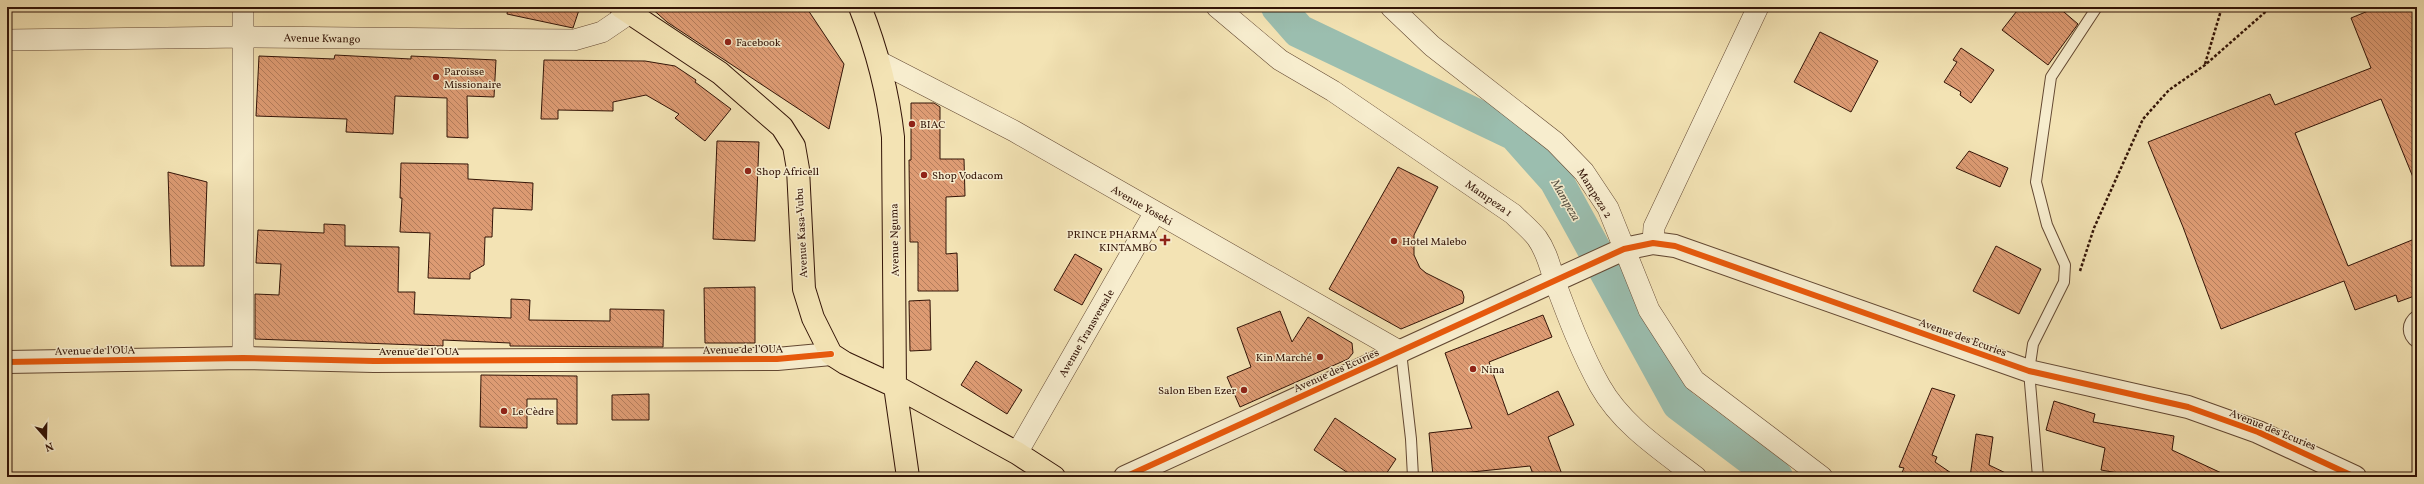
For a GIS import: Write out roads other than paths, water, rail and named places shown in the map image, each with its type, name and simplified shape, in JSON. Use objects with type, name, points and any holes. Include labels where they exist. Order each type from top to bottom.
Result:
[{"type":"main road","name":"Avenue Nguma","points":[[860,7],[880,62],[890,109],[893,137],[895,386],[908,477]]},
{"type":"main road","name":"Avenue Kasa-Vubu","points":[[625,10],[720,73],[782,127],[794,146],[798,169],[804,289],[813,318],[831,354]]},
{"type":"main road","points":[[831,354],[845,363],[895,386],[1017,453],[1054,477]]},
{"type":"street","points":[[243,7],[245,37],[243,358]]},
{"type":"street","name":"Mampeza 1","points":[[1217,7],[1280,60],[1334,91],[1513,214],[1536,238],[1561,279],[1600,385],[1612,404],[1637,432],[1696,477]]},
{"type":"street","name":"Mampeza 2","points":[[1391,7],[1432,46],[1555,142],[1584,172],[1608,208],[1617,253],[1649,310],[1694,380],[1822,477]]},
{"type":"street","points":[[1653,243],[1654,227],[1758,7]]},
{"type":"street","name":"Avenue Kwango","points":[[7,40],[245,37],[574,40],[602,32],[625,10]]},
{"type":"street","name":"Avenue Yoseki","points":[[880,62],[1014,131],[1401,352]]},
{"type":"street","name":"Avenue Transversale","points":[[1017,453],[1155,212]]},
{"type":"street","name":"Avenue des Ecuries","points":[[1125,477],[1617,253],[1653,243],[1674,246],[2029,371],[2188,407],[2258,432],[2355,477]]},
{"type":"street","name":"Avenue de l’OUA","points":[[7,362],[243,358],[374,362],[777,359],[831,354]]},
{"type":"street","name":"Avenue des Ecuries","points":[[1147,477],[1173,455]]},
{"type":"lane","points":[[2038,477],[2029,371],[2033,344],[2064,282],[2065,265],[2048,225],[2036,182],[2051,77],[2097,7]]},
{"type":"lane","points":[[2417,315],[2410,322],[2408,330],[2412,339],[2417,343]]},
{"type":"lane","points":[[1401,352],[1411,439],[1413,477]]},
{"type":"waterway","name":"Mampeza","points":[[1278,7],[1299,31],[1515,134],[1556,180],[1679,404],[1776,477]]},
{"type":"place","name":"Facebook","points":[[728,42]]},
{"type":"place","name":"Paroisse Missionaire","points":[[436,77]]},
{"type":"place","name":"BIAC","points":[[912,124]]},
{"type":"place","name":"Shop Africell","points":[[748,171]]},
{"type":"place","name":"Shop Vodacom","points":[[924,175]]},
{"type":"place","name":"PRINCE PHARMA KINTAMBO","points":[[1165,240]]},
{"type":"place","name":"Hotel Malebo","points":[[1394,241]]},
{"type":"place","name":"Kin Marché","points":[[1320,357]]},
{"type":"place","name":"Nina","points":[[1473,369]]},
{"type":"place","name":"Salon Eben Ezer","points":[[1244,390]]},
{"type":"place","name":"Le Cèdre","points":[[504,411]]}]
